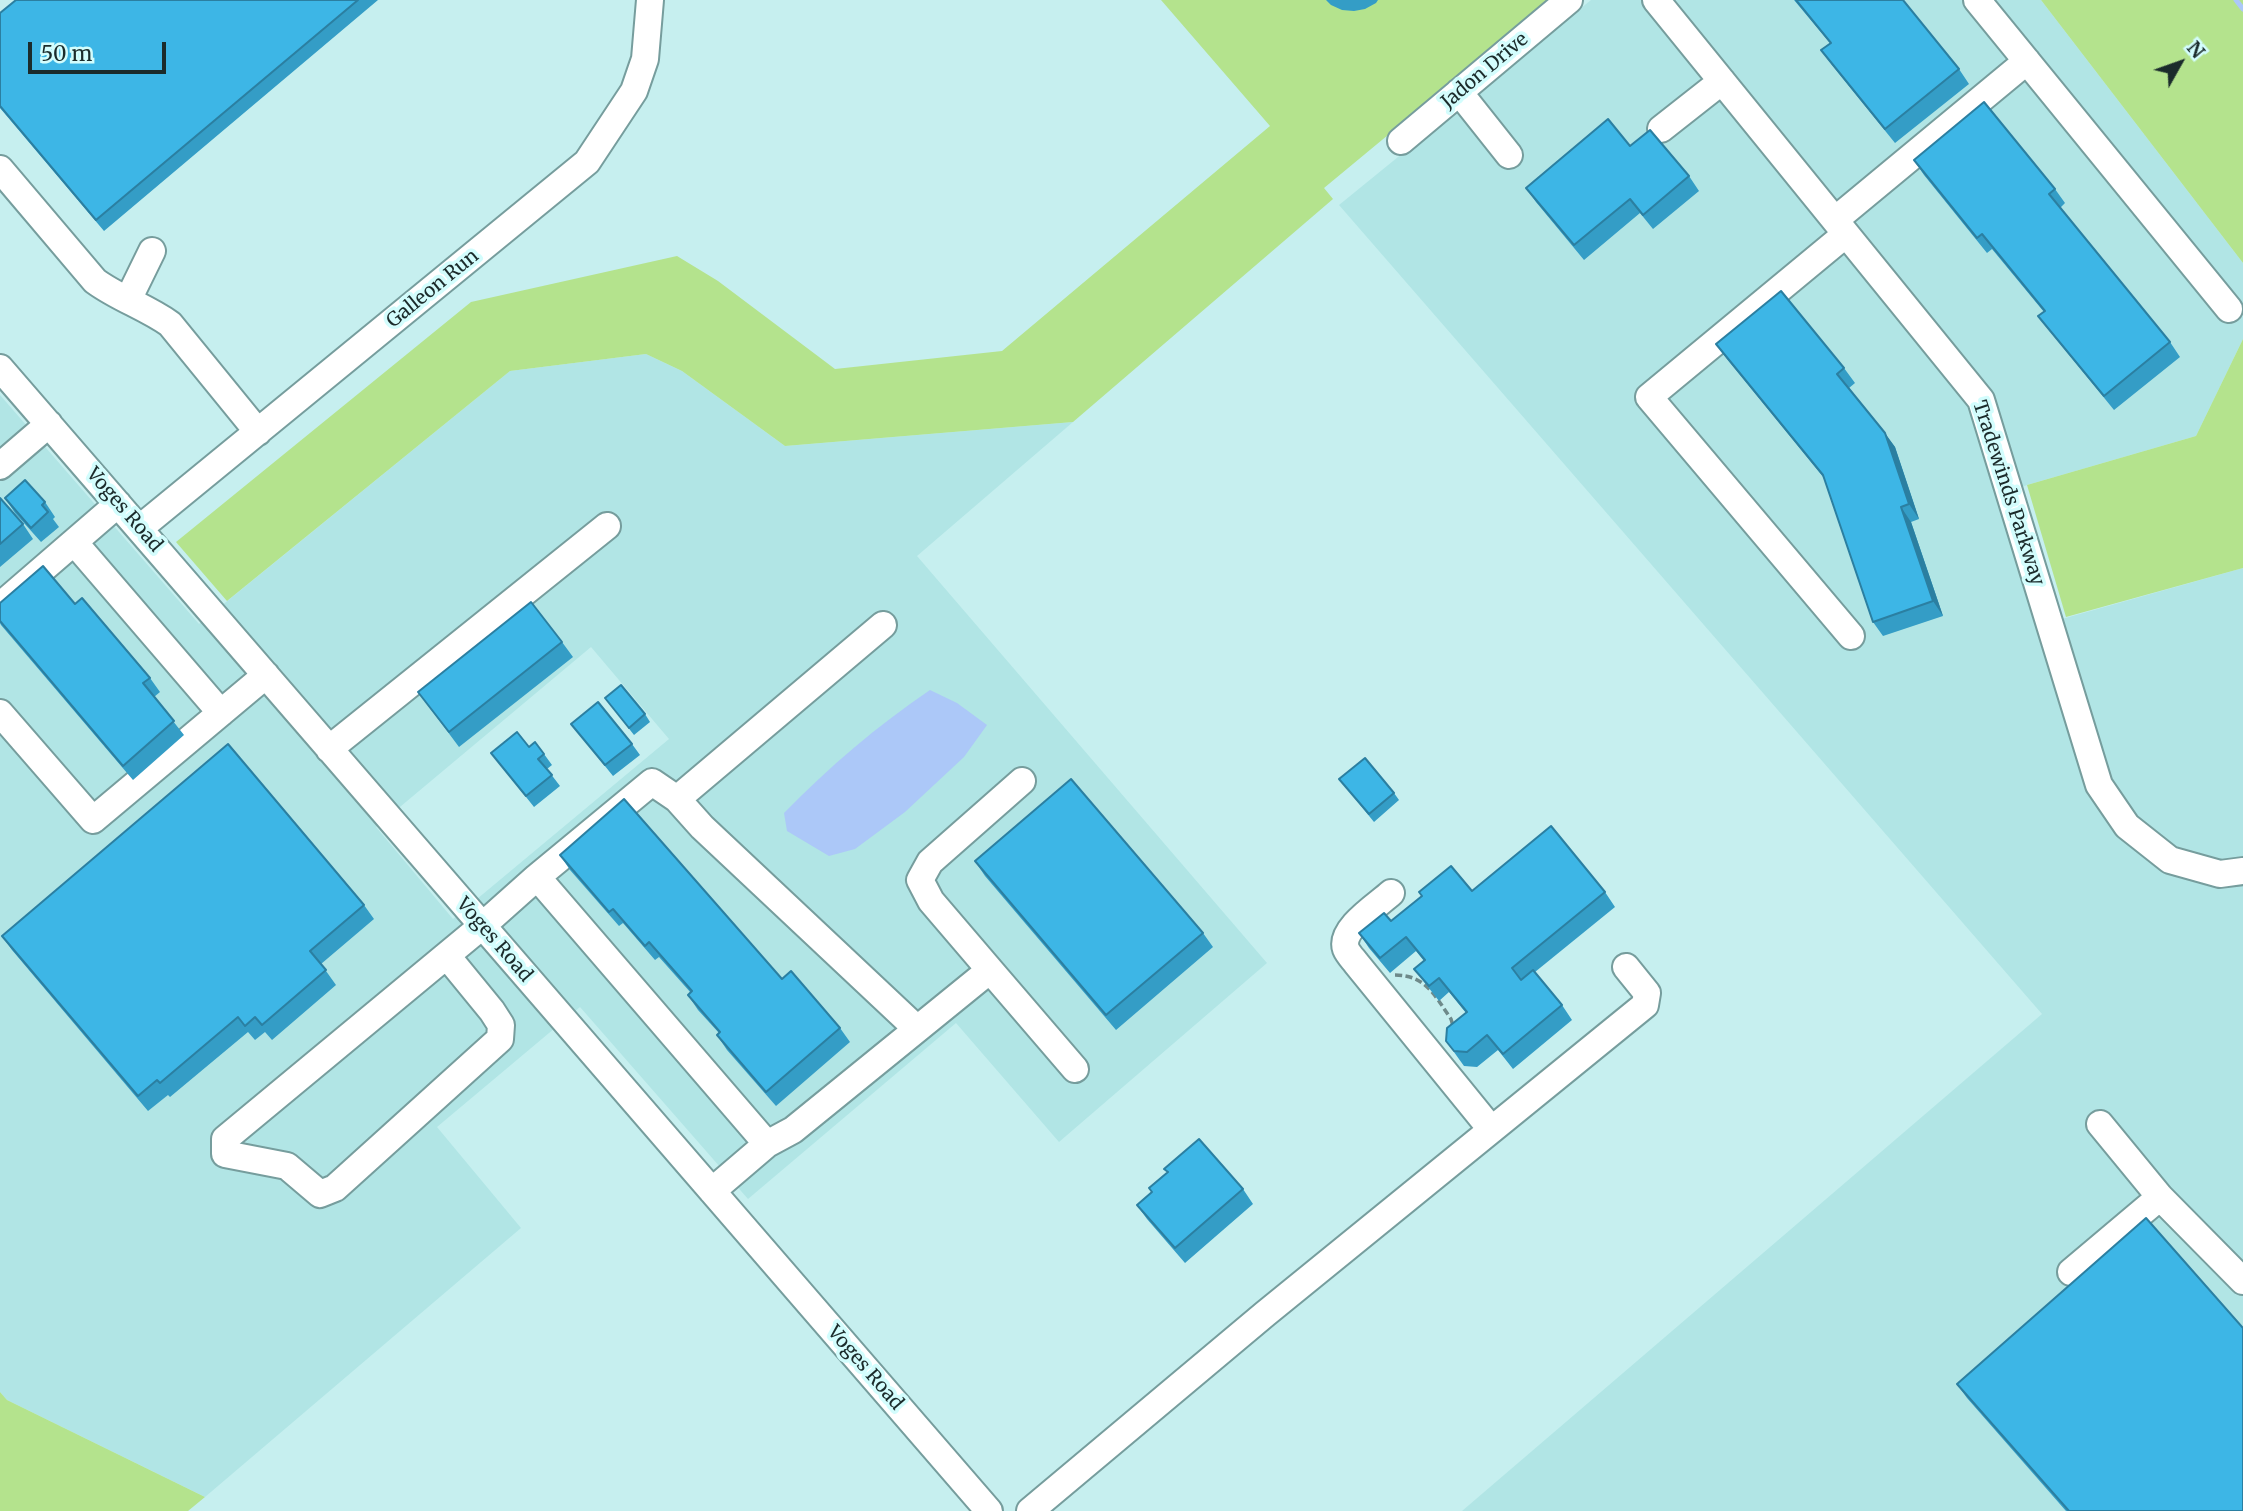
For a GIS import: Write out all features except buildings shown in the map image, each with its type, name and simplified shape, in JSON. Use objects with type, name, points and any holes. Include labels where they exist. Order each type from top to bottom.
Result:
[{"type":"street","name":"Galleon Run","points":[[140,528],[587,162],[634,91],[645,59],[650,0]]},
{"type":"street","name":"Jadon Drive","points":[[1401,141],[1569,0]]},
{"type":"street","name":"Tradewinds Parkway","points":[[1656,0],[1981,400],[2099,785],[2127,826],[2171,860],[2220,874],[2243,870]]},
{"type":"street","points":[[1977,0],[2229,309]]},
{"type":"street","points":[[1851,636],[1649,397],[2026,61]]},
{"type":"street","points":[[1661,129],[1722,81]]},
{"type":"street","points":[[1459,92],[1509,155]]},
{"type":"street","points":[[0,169],[95,281],[108,291],[153,312],[170,324],[258,432]]},
{"type":"street","points":[[128,300],[152,251]]},
{"type":"street","name":"Voges Road","points":[[4,379],[49,424],[140,528],[989,1511]]},
{"type":"street","points":[[0,466],[49,424]]},
{"type":"street","points":[[0,606],[118,504]]},
{"type":"street","points":[[329,749],[607,526]]},
{"type":"street","points":[[74,542],[221,713]]},
{"type":"street","points":[[677,799],[883,625]]},
{"type":"street","points":[[0,713],[93,820],[266,675]]},
{"type":"street","points":[[1022,781],[930,862],[920,880],[930,901],[1074,1069]]},
{"type":"street","points":[[447,956],[501,1025],[500,1039],[335,1188],[320,1194],[287,1166],[225,1154],[225,1139],[652,782],[677,799],[702,827],[916,1028]]},
{"type":"street","points":[[537,877],[767,1144]]},
{"type":"street","points":[[1391,894],[1351,928],[1346,936],[1345,947],[1491,1129]]},
{"type":"street","points":[[1030,1511],[1276,1305],[1645,1005],[1647,993],[1626,967]]},
{"type":"street","points":[[712,1191],[767,1144],[793,1130],[990,970]]},
{"type":"street","points":[[2099,1124],[2160,1197],[2243,1281]]},
{"type":"street","points":[[2071,1272],[2160,1197]]},
{"type":"path","points":[[1377,989],[1396,974],[1414,976],[1423,982],[1439,1003],[1451,1019],[1453,1028]]},
{"type":"shaded area","points":[[1591,0],[2041,0],[2243,263],[2243,339],[2196,436],[2027,485],[1999,496],[2037,626],[2243,568],[2243,1511],[1462,1511],[2042,1014],[1339,205]]},
{"type":"shaded area","points":[[646,354],[682,371],[785,446],[1073,422],[917,556],[1267,963],[1059,1142],[956,1023],[748,1199],[580,1007],[437,1127],[521,1228],[205,1497],[7,1400],[0,1392],[0,395],[199,624],[510,371]],"holes":[[[591,647],[669,739],[453,919],[376,827]]]},
{"type":"shaded area","points":[[930,690],[957,703],[987,725],[964,757],[905,812],[855,849],[829,856],[787,831],[784,813],[801,796],[872,733]]},
{"type":"green space","points":[[1161,0],[1551,0],[1324,188],[1333,199],[1073,422],[785,446],[682,371],[646,354],[510,371],[227,601],[176,542],[471,302],[677,256],[718,281],[835,369],[1002,351],[1270,126]]},
{"type":"green space","points":[[2041,0],[2243,0],[2243,263]]},
{"type":"green space","points":[[2243,339],[2243,568],[2066,617],[2027,485],[2196,436]]},
{"type":"green space","points":[[0,1392],[7,1400],[205,1497],[188,1511],[0,1511]]},
{"type":"waterway","points":[[2236,0],[2243,9]]}]
